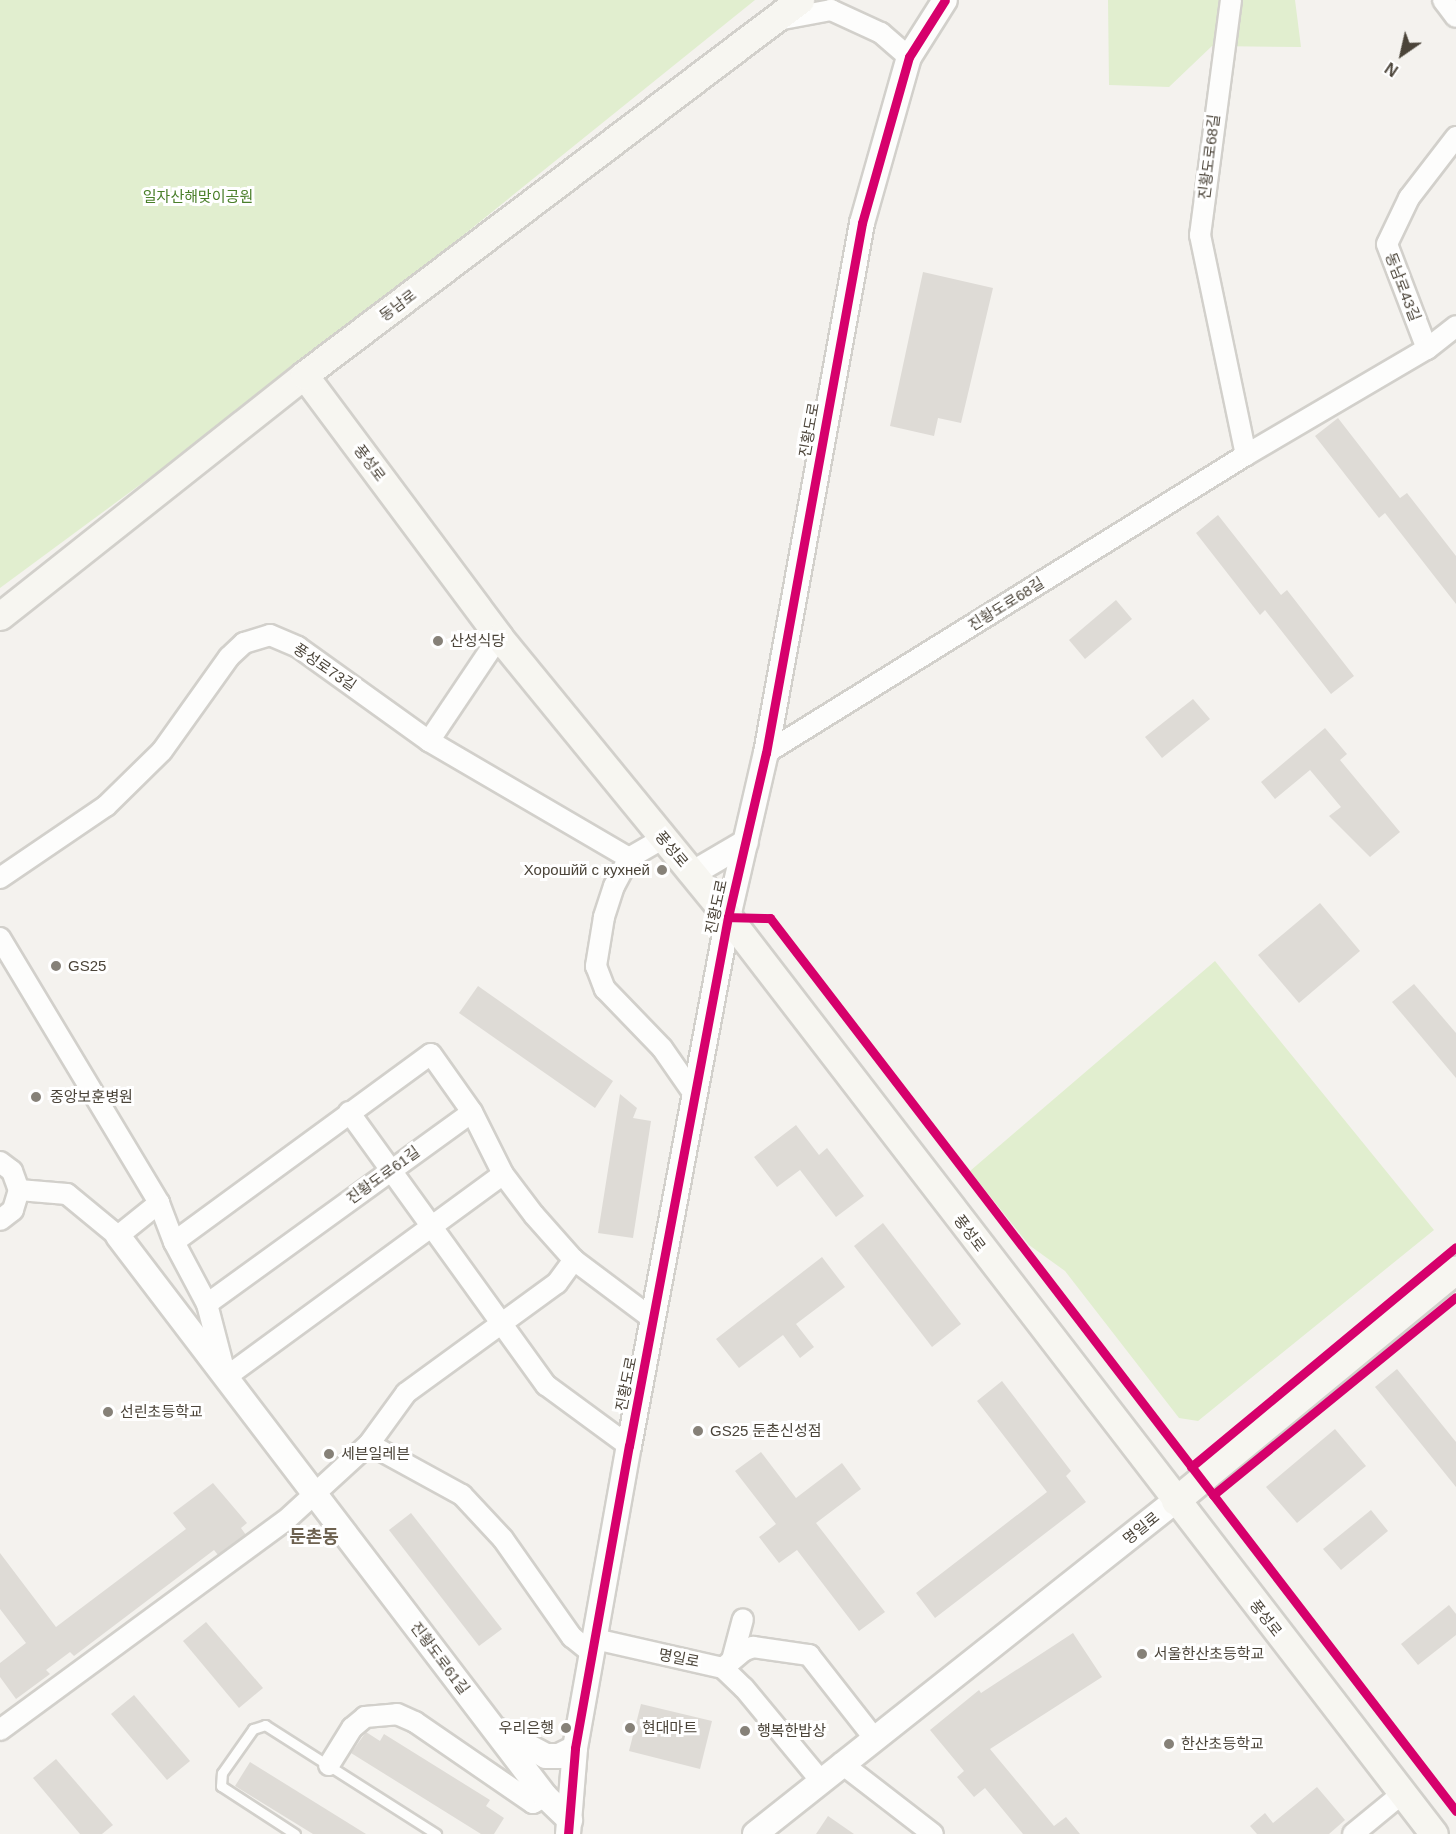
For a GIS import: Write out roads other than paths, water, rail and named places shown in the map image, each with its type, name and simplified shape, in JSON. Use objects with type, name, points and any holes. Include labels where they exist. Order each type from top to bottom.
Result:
[{"type":"main road","name":"동남로","points":[[0,616],[304,375],[800,0]]},
{"type":"main road","name":"풍성로","points":[[304,375],[500,637],[728,917],[1175,1501],[1434,1834]]},
{"type":"main road","name":"명일로","points":[[1175,1501],[1456,1269]]},
{"type":"street","name":"진황도로","points":[[569,1827],[575,1748],[630,1446],[728,917],[766,753],[862,223],[909,57],[945,0]]},
{"type":"street","name":"진황도로68길","points":[[1231,0],[1200,236],[1246,455]]},
{"type":"street","points":[[1443,0],[1456,17]]},
{"type":"street","points":[[772,22],[831,10],[881,33],[909,57]]},
{"type":"street","name":"동남로43길","points":[[1427,349],[1387,244],[1409,198],[1456,137]]},
{"type":"street","name":"진황도로68길","points":[[766,753],[1246,455],[1427,349],[1456,326]]},
{"type":"street","name":"풍성로73길","points":[[0,879],[106,806],[162,751],[229,657],[257,637],[270,635],[298,647],[429,741],[629,858]]},
{"type":"street","points":[[429,741],[500,637]]},
{"type":"street","points":[[663,838],[629,858],[608,907],[596,966],[605,989],[662,1048],[696,1097]]},
{"type":"street","points":[[693,873],[746,842]]},
{"type":"street","name":"진황도로61길","points":[[0,938],[159,1203],[174,1242],[207,1304],[226,1377]]},
{"type":"street","points":[[174,1242],[431,1054],[472,1112],[503,1174],[574,1260],[654,1320]]},
{"type":"street","name":"진황도로","points":[[349,1112],[546,1384],[630,1446]]},
{"type":"street","name":"진황도로61길","points":[[207,1304],[390,1169],[472,1112]]},
{"type":"street","points":[[0,1162],[12,1171],[19,1191],[13,1210],[0,1220]]},
{"type":"street","points":[[226,1377],[503,1174]]},
{"type":"street","points":[[19,1191],[67,1194],[118,1236],[159,1203]]},
{"type":"street","name":"진황도로61길","points":[[118,1236],[315,1490],[491,1727],[569,1827]]},
{"type":"street","points":[[0,1730],[285,1521],[315,1490],[369,1444],[406,1393],[557,1283],[574,1260]]},
{"type":"street","points":[[369,1444],[462,1495],[503,1539],[572,1637],[594,1647]]},
{"type":"street","name":"명일로","points":[[755,1834],[820,1779],[1175,1501]]},
{"type":"street","points":[[728,1664],[742,1619]]},
{"type":"street","name":"명일로","points":[[594,1647],[728,1664]]},
{"type":"street","points":[[728,1664],[753,1647],[810,1655],[874,1738]]},
{"type":"street","points":[[728,1664],[744,1688],[820,1779]]},
{"type":"street","points":[[328,1765],[352,1728],[365,1717],[397,1714],[415,1722],[533,1803],[544,1796]]},
{"type":"street","points":[[491,1727],[546,1756],[560,1756],[575,1748]]},
{"type":"street","points":[[841,1763],[933,1834]]},
{"type":"street","points":[[1353,1834],[1403,1793]]},
{"type":"lane","points":[[295,1834],[221,1786],[222,1773],[253,1729],[265,1725],[436,1834]]},
{"type":"place","name":"산성식당","points":[[438,641]]},
{"type":"place","name":"Хорошйй с кухней","points":[[662,870]]},
{"type":"place","name":"GS25","points":[[56,966]]},
{"type":"place","name":"중앙보훈병원","points":[[36,1097]]},
{"type":"place","name":"선린초등학교","points":[[108,1412]]},
{"type":"place","name":"GS25 둔촌신성점","points":[[698,1431]]},
{"type":"place","name":"세븐일레븐","points":[[329,1454]]},
{"type":"place","name":"서울한산초등학교","points":[[1142,1654]]},
{"type":"place","name":"우리은행","points":[[566,1728]]},
{"type":"place","name":"현대마트","points":[[630,1728]]},
{"type":"place","name":"행복한밥상","points":[[745,1731]]},
{"type":"place","name":"한산초등학교","points":[[1169,1744]]},
{"type":"district","name":"둔촌동","points":[[314,1537]]},
{"type":"park label","name":"일자산해맞이공원","points":[[198,197]]}]
